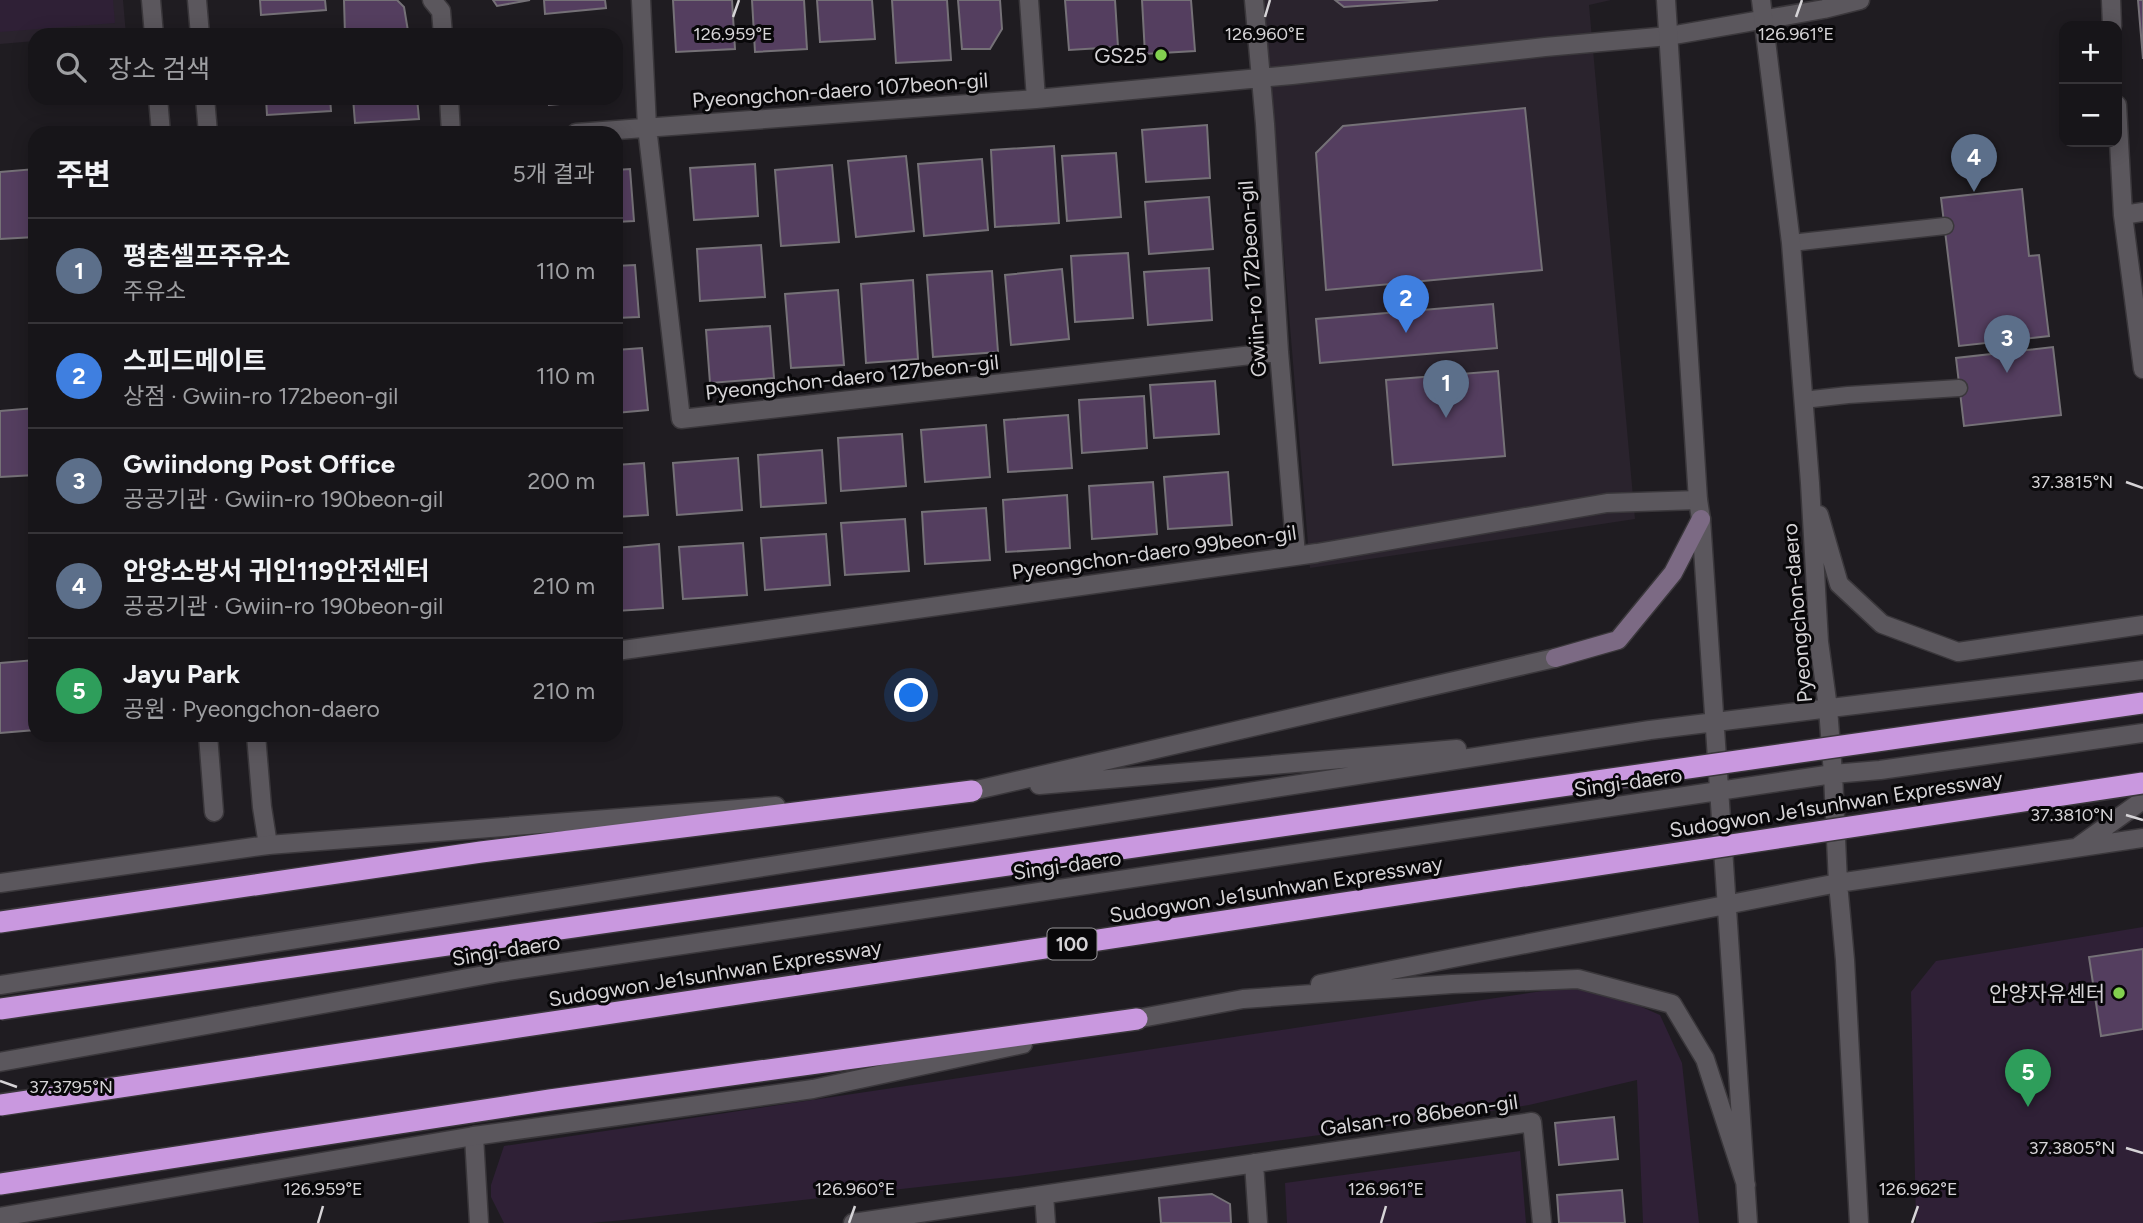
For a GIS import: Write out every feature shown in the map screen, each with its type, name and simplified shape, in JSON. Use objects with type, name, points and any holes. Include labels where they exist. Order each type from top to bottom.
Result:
[{"type":"highway","points":[[0,1009],[2143,703]]},
{"type":"highway","name":"Sudogwon Je1sunhwan Expressway","points":[[0,1105],[2143,783]]},
{"type":"highway","points":[[0,922],[481,852],[972,791]]},
{"type":"highway","points":[[0,1184],[550,1100],[1137,1019]]},
{"type":"main road","points":[[1555,658],[1618,640],[1673,573],[1700,519]]},
{"type":"street","points":[[151,0],[153,28]]},
{"type":"street","points":[[197,0],[199,28]]},
{"type":"street","points":[[432,0],[441,11],[442,28]]},
{"type":"street","name":"Pyeongchon-daero 127beon-gil","points":[[641,0],[647,127],[681,419],[1279,352]]},
{"type":"street","points":[[1029,0],[1036,99]]},
{"type":"street","name":"Gwiin-ro 172beon-gil","points":[[1254,0],[1296,555]]},
{"type":"street","points":[[1666,0],[1748,1223]]},
{"type":"street","name":"Pyeongchon-daero 107beon-gil","points":[[623,129],[1036,99],[1669,36],[1762,9],[1824,9],[1860,0]]},
{"type":"street","points":[[2111,0],[2112,21]]},
{"type":"street","name":"Pyeongchon-daero","points":[[1762,9],[1791,243],[1810,483],[1819,642],[1833,774],[1859,1223]]},
{"type":"street","points":[[159,105],[161,126]]},
{"type":"street","points":[[206,105],[207,126]]},
{"type":"street","points":[[450,105],[451,126]]},
{"type":"street","points":[[2119,147],[2123,215],[2143,369]]},
{"type":"street","points":[[2123,215],[2143,212]]},
{"type":"street","points":[[1810,483],[1839,584],[1882,624],[1958,652],[2143,625]]},
{"type":"street","name":"Pyeongchon-daero 99beon-gil","points":[[623,649],[1317,553],[1607,503],[1698,500]]},
{"type":"street","points":[[972,791],[1555,658]]},
{"type":"street","name":"Singi-daero","points":[[0,985],[1614,736],[2143,670]]},
{"type":"street","name":"Singi-daero","points":[[0,1062],[501,972],[1833,774],[1880,770],[2143,733]]},
{"type":"street","points":[[0,883],[268,845],[972,791],[1614,736]]},
{"type":"street","points":[[209,742],[214,812]]},
{"type":"street","points":[[257,742],[268,845]]},
{"type":"street","points":[[2077,848],[2143,800]]},
{"type":"street","points":[[0,1217],[474,1136],[813,1089],[1137,1019],[1838,883],[2143,838]]},
{"type":"street","points":[[1243,999],[1452,984],[1578,979],[1672,1004],[1705,1059],[1746,1185]]},
{"type":"street","name":"Galsan-ro 86beon-gil","points":[[853,1223],[1532,1122],[1542,1223]]},
{"type":"street","points":[[474,1136],[479,1223]]},
{"type":"street","points":[[1254,1163],[1258,1223]]},
{"type":"street","points":[[1044,1195],[1046,1223]]},
{"type":"lane","points":[[1791,243],[1945,226]]},
{"type":"lane","points":[[1803,400],[1959,388]]},
{"type":"shaded area","points":[[0,0],[123,0],[125,28],[28,28],[28,42],[0,44]]},
{"type":"shaded area","points":[[0,0],[113,0],[115,23],[0,32]]},
{"type":"shaded area","points":[[1263,0],[1611,0],[1589,5],[1635,519],[1310,568]]},
{"type":"shaded area","points":[[2143,927],[2143,1223],[1916,1223],[1911,992],[1936,961]]},
{"type":"shaded area","points":[[1589,984],[1660,1015],[1682,1063],[1699,1223],[1643,1223],[1637,1080],[1529,1105],[1438,1119],[1018,1176],[624,1220],[591,1223],[504,1223],[491,1197],[491,1185],[504,1146]]},
{"type":"shaded area","points":[[1520,1151],[1526,1223],[1287,1223],[1285,1183]]},
{"type":"building","points":[[260,0],[325,0],[326,10],[261,15]]},
{"type":"building","points":[[344,0],[397,0],[404,7],[408,28],[345,28]]},
{"type":"building","points":[[493,0],[530,0],[497,6]]},
{"type":"building","points":[[544,0],[605,0],[606,8],[545,14]]},
{"type":"building","points":[[673,0],[732,0],[735,49],[676,52]]},
{"type":"building","points":[[752,0],[804,0],[807,49],[755,52]]},
{"type":"building","points":[[817,0],[872,0],[875,39],[820,42]]},
{"type":"building","points":[[892,0],[947,0],[951,60],[896,63]]},
{"type":"building","points":[[958,0],[1000,0],[1002,29],[990,49],[962,49]]},
{"type":"building","points":[[1065,0],[1115,0],[1118,47],[1069,50]]},
{"type":"building","points":[[1142,0],[1191,0],[1195,51],[1145,54]]},
{"type":"building","points":[[1335,0],[1438,0],[1344,7]]},
{"type":"building","points":[[2138,0],[2143,0],[2143,59]]},
{"type":"building","points":[[266,105],[331,105],[331,111],[267,115]]},
{"type":"building","points":[[354,105],[418,105],[419,119],[355,123]]},
{"type":"building","points":[[1525,108],[1542,270],[1326,290],[1316,153],[1343,126]]},
{"type":"building","points":[[1207,125],[1210,178],[1146,182],[1142,130]]},
{"type":"building","points":[[1054,146],[1059,223],[995,227],[991,150]]},
{"type":"building","points":[[1116,153],[1121,217],[1067,221],[1062,156]]},
{"type":"building","points":[[906,156],[914,231],[856,237],[848,161]]},
{"type":"building","points":[[982,159],[988,230],[924,236],[918,164]]},
{"type":"building","points":[[755,164],[758,216],[694,220],[690,168]]},
{"type":"building","points":[[832,165],[839,242],[781,246],[775,170]]},
{"type":"building","points":[[630,169],[634,221],[623,222],[623,170]]},
{"type":"building","points":[[28,170],[28,237],[0,239],[0,172]]},
{"type":"building","points":[[2022,189],[2029,256],[2039,255],[2049,336],[1959,346],[1941,198]]},
{"type":"building","points":[[1209,197],[1213,249],[1149,254],[1145,202]]},
{"type":"building","points":[[761,245],[765,297],[700,301],[697,249]]},
{"type":"building","points":[[1128,253],[1133,318],[1075,322],[1071,256]]},
{"type":"building","points":[[635,265],[639,317],[623,318],[623,266]]},
{"type":"building","points":[[1209,268],[1212,320],[1148,325],[1144,272]]},
{"type":"building","points":[[1062,269],[1069,339],[1011,345],[1005,275]]},
{"type":"building","points":[[992,271],[998,352],[933,357],[927,275]]},
{"type":"building","points":[[913,280],[918,359],[866,363],[861,284]]},
{"type":"building","points":[[838,290],[844,365],[791,368],[785,294]]},
{"type":"building","points":[[1493,304],[1497,348],[1320,363],[1316,319]]},
{"type":"building","points":[[770,326],[774,378],[710,383],[706,330]]},
{"type":"building","points":[[2053,347],[2061,415],[1964,426],[1956,358]]},
{"type":"building","points":[[642,348],[648,410],[623,412],[623,349]]},
{"type":"building","points":[[1498,371],[1505,456],[1393,465],[1386,380]]},
{"type":"building","points":[[1215,381],[1219,434],[1154,438],[1150,385]]},
{"type":"building","points":[[1144,396],[1147,448],[1082,453],[1079,400]]},
{"type":"building","points":[[28,409],[28,475],[0,477],[0,411]]},
{"type":"building","points":[[1068,415],[1072,468],[1008,472],[1004,420]]},
{"type":"building","points":[[986,425],[990,477],[925,482],[921,430]]},
{"type":"building","points":[[902,434],[906,486],[841,491],[838,438]]},
{"type":"building","points":[[822,450],[826,503],[761,507],[758,455]]},
{"type":"building","points":[[738,458],[742,510],[677,515],[673,463]]},
{"type":"building","points":[[644,463],[648,515],[623,517],[623,464]]},
{"type":"building","points":[[1228,472],[1232,525],[1168,529],[1164,477]]},
{"type":"building","points":[[1153,482],[1157,534],[1092,539],[1089,486]]},
{"type":"building","points":[[1067,495],[1070,548],[1006,552],[1003,500]]},
{"type":"building","points":[[986,508],[990,560],[925,564],[922,512]]},
{"type":"building","points":[[905,519],[909,571],[845,575],[841,523]]},
{"type":"building","points":[[826,534],[830,585],[765,590],[761,538]]},
{"type":"building","points":[[743,543],[747,595],[683,599],[679,547]]},
{"type":"building","points":[[659,544],[663,608],[623,611],[623,547]]},
{"type":"building","points":[[28,661],[28,731],[0,733],[0,663]]},
{"type":"building","name":"안양자유센터","points":[[2143,949],[2143,1029],[2101,1036],[2089,957]]},
{"type":"building","points":[[1614,1117],[1618,1159],[1559,1165],[1555,1123]]},
{"type":"building","points":[[1622,1190],[1625,1223],[1559,1223],[1557,1195]]},
{"type":"building","points":[[1212,1194],[1230,1204],[1231,1223],[1161,1223],[1159,1198]]},
{"type":"place","name":"GS25","points":[[1161,55]]},
{"type":"place","name":"안양소방서 귀인119안전센터","points":[[1974,192]]},
{"type":"place","name":"스피드메이트","points":[[1406,333]]},
{"type":"place","name":"Gwiindong Post Office","points":[[2007,373]]},
{"type":"place","name":"평촌셀프주유소","points":[[1446,418]]},
{"type":"place","name":"안양자유센터","points":[[2119,993]]},
{"type":"place","name":"Jayu Park","points":[[2028,1107]]}]
